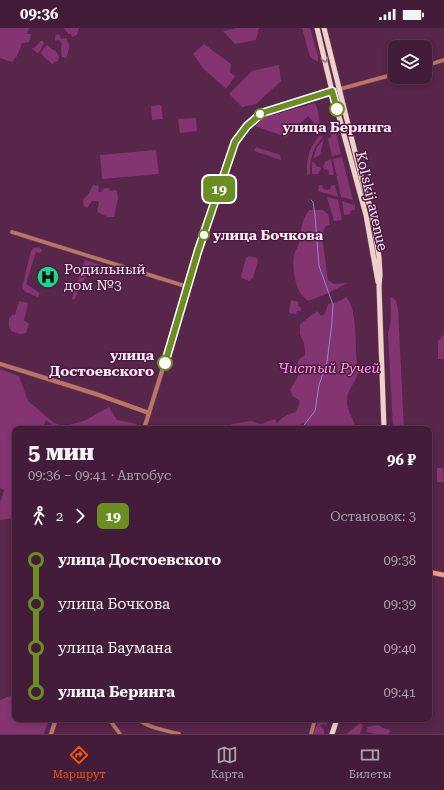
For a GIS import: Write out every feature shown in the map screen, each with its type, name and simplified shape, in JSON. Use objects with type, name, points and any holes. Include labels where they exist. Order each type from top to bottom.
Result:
[{"type":"main road","name":"Kol'skij avenue","points":[[317,28],[376,257]]},
{"type":"main road","name":"Kol'skij avenue","points":[[324,28],[363,184],[372,213],[379,286],[384,426]]},
{"type":"main road","points":[[432,573],[444,576]]},
{"type":"main road","points":[[332,734],[336,722]]},
{"type":"street","points":[[432,64],[444,60]]},
{"type":"street","points":[[145,426],[198,251],[232,150],[240,134],[262,113],[332,91],[388,76]]},
{"type":"street","points":[[12,232],[188,287]]},
{"type":"street","points":[[0,364],[149,412]]},
{"type":"street","points":[[51,734],[55,722]]},
{"type":"street","points":[[111,722],[120,734]]},
{"type":"street","points":[[141,722],[179,734]]},
{"type":"street","points":[[310,734],[314,722]]},
{"type":"green space","points":[[0,28],[29,28],[27,34],[31,34],[29,42],[22,43],[17,56],[12,62],[0,58]]},
{"type":"green space","points":[[64,28],[79,28],[77,35],[72,37],[71,34],[68,34]]},
{"type":"green space","points":[[237,28],[259,28],[256,40],[235,44],[223,31]]},
{"type":"green space","points":[[302,28],[310,28],[318,56],[318,62],[310,57]]},
{"type":"green space","points":[[59,34],[61,39],[66,38],[69,43],[69,50],[66,58],[62,57],[62,44],[59,40],[55,41],[56,35]]},
{"type":"green space","points":[[41,41],[43,41],[44,44],[37,53],[31,48],[34,48]]},
{"type":"green space","points":[[204,44],[231,64],[230,72],[235,76],[226,89],[202,67],[193,54]]},
{"type":"green space","points":[[47,45],[55,50],[59,56],[58,61],[54,62],[53,64],[42,55],[41,52]]},
{"type":"green space","points":[[279,65],[281,81],[256,104],[242,107],[229,94],[252,71]]},
{"type":"green space","points":[[315,103],[318,110],[319,129],[308,116],[286,137],[255,126],[265,117]]},
{"type":"green space","points":[[161,105],[163,119],[152,120],[151,106]]},
{"type":"green space","points":[[196,118],[197,131],[180,133],[178,119]]},
{"type":"green space","points":[[334,123],[341,154],[332,156],[328,139],[331,137],[329,128]]},
{"type":"green space","points":[[320,135],[323,137],[316,145],[311,159],[310,174],[307,175],[309,154],[313,144]]},
{"type":"green space","points":[[324,139],[320,155],[313,159],[317,147]]},
{"type":"green space","points":[[256,147],[280,155],[281,160],[254,151]]},
{"type":"green space","points":[[156,150],[159,174],[102,179],[100,155]]},
{"type":"green space","points":[[342,157],[353,200],[341,197],[333,159]]},
{"type":"green space","points":[[331,159],[334,175],[329,175],[329,171],[324,169],[323,166],[326,161]]},
{"type":"green space","points":[[312,162],[314,162],[321,169],[318,174],[312,174]]},
{"type":"green space","points":[[93,185],[99,186],[99,192],[105,188],[109,188],[110,191],[117,191],[118,198],[114,217],[108,217],[97,212],[98,201],[92,201],[87,208],[84,206],[83,200]]},
{"type":"green space","points":[[319,185],[322,185],[323,188],[327,190],[330,189],[331,186],[335,185],[338,197],[318,191]]},
{"type":"green space","points":[[327,197],[338,200],[342,220],[334,221]]},
{"type":"green space","points":[[342,201],[355,205],[355,210],[350,211],[350,214],[344,215]]},
{"type":"green space","points":[[309,210],[323,210],[328,214],[330,224],[325,227],[322,236],[328,280],[334,284],[348,283],[308,301],[301,294],[297,286],[293,264],[303,222]]},
{"type":"green space","points":[[39,247],[42,250],[40,253],[36,252],[26,284],[40,293],[38,297],[25,292],[22,287],[31,251],[34,248]]},
{"type":"green space","points":[[249,256],[257,258],[258,261],[253,278],[249,281],[241,276],[246,258]]},
{"type":"green space","points":[[85,260],[115,271],[113,276],[89,270],[74,300],[72,299],[73,295]]},
{"type":"green space","name":"Чистый Ручей","points":[[346,297],[354,315],[358,372],[348,393],[347,404],[355,426],[307,426],[303,423],[298,426],[228,426],[251,421],[261,424],[275,419],[277,424],[283,417],[296,412],[300,401],[293,396],[290,390],[300,371],[302,363],[296,375],[295,373],[299,359],[305,355],[304,343],[300,334],[300,324],[317,311],[321,316],[325,314],[328,304],[337,302]]},
{"type":"green space","points":[[392,297],[396,301],[398,309],[404,426],[393,426],[388,333],[391,320],[390,298]]},
{"type":"green space","points":[[291,300],[298,302],[298,306],[302,308],[300,311],[297,311],[296,314],[289,313]]},
{"type":"green space","points":[[19,301],[28,303],[24,321],[29,323],[26,333],[20,334],[11,331],[9,326],[9,319],[13,314],[15,315]]},
{"type":"green space","points":[[444,334],[444,359],[438,359],[438,341]]},
{"type":"green space","points":[[0,369],[19,376],[28,401],[54,423],[68,425],[84,421],[109,407],[117,420],[137,424],[136,426],[53,426],[46,420],[43,426],[12,426],[12,518],[0,520],[0,501],[4,490],[0,488]]},
{"type":"green space","points":[[437,468],[443,468],[444,482],[437,482]]},
{"type":"green space","points":[[12,695],[12,722],[48,722],[44,734],[0,734],[0,700]]},
{"type":"green space","points":[[318,722],[328,722],[327,725],[323,724],[320,726],[324,729],[324,734],[314,734]]},
{"type":"green space","points":[[360,723],[363,725],[360,734],[346,734]]},
{"type":"green space","points":[[378,725],[390,730],[389,734],[375,734],[367,732],[367,727]]},
{"type":"waterway","points":[[303,426],[315,411],[319,385],[327,362],[333,305],[319,266],[315,215],[313,202],[311,200]]},
{"type":"bus line","name":"19","points":[[165,363],[198,251],[232,150],[240,134],[262,113],[332,91],[337,109]]},
{"type":"place","name":"улица Беринга","points":[[337,109]]},
{"type":"place","name":"улица Бочкова","points":[[204,235]]},
{"type":"place","name":"Родильный дом №3","points":[[48,277]]},
{"type":"place","name":"улица Достоевского","points":[[165,363]]}]
